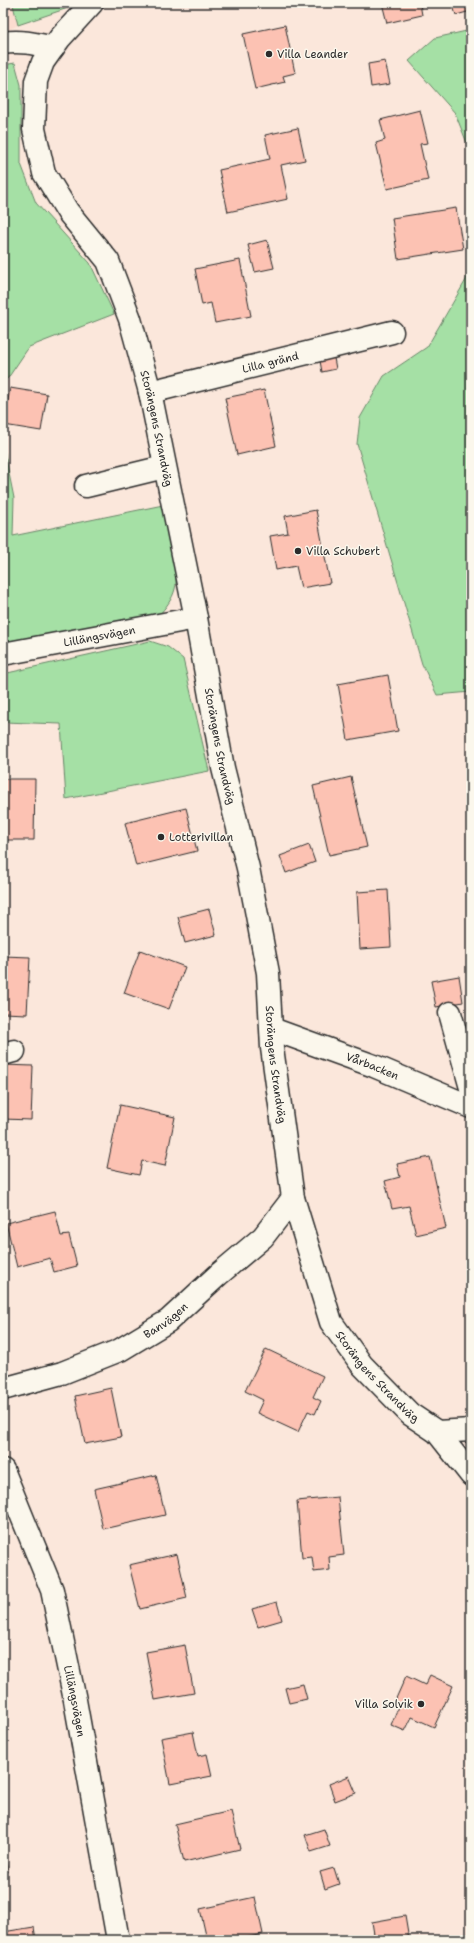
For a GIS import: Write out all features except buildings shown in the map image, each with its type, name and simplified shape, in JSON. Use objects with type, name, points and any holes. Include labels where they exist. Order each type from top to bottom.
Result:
[{"type":"street","name":"Storängens Strandväg","points":[[92,3],[53,48],[43,62],[36,80],[34,129],[44,173],[68,212],[108,261],[130,319],[150,392],[164,467],[196,618],[223,768],[248,868],[268,972],[272,1048],[294,1198],[331,1322],[362,1365],[410,1414],[437,1432],[471,1474]]},
{"type":"street","points":[[3,43],[15,41],[27,42],[53,48]]},
{"type":"street","name":"Lilla gränd","points":[[150,392],[392,332]]},
{"type":"street","points":[[86,486],[164,467]]},
{"type":"street","name":"Lillängsvägen","points":[[3,654],[196,618]]},
{"type":"street","points":[[450,1012],[471,1088]]},
{"type":"street","name":"Vårbacken","points":[[272,1029],[374,1066],[471,1107]]},
{"type":"street","name":"Banvägen","points":[[3,1389],[62,1373],[120,1350],[168,1321],[218,1275],[263,1237],[294,1198]]},
{"type":"street","points":[[437,1432],[471,1430]]},
{"type":"street","name":"Lillängsvägen","points":[[3,1470],[52,1590],[75,1700],[118,1940]]},
{"type":"shaded area","points":[[3,3],[14,3],[13,5],[18,25],[3,33]]},
{"type":"green space","points":[[15,3],[73,3],[68,8],[18,25],[13,5]]},
{"type":"green space","points":[[471,30],[471,153],[455,113],[409,61],[435,38]]},
{"type":"green space","points":[[15,63],[21,85],[21,164],[36,203],[90,263],[114,314],[29,347],[8,378],[3,381],[3,65]]},
{"type":"green space","points":[[471,266],[471,692],[437,695],[422,664],[357,444],[360,418],[384,376],[427,347],[466,280]]},
{"type":"green space","points":[[3,444],[14,498],[13,536],[163,505],[176,571],[176,581],[172,597],[159,615],[3,650]]},
{"type":"green space","points":[[150,641],[168,647],[183,659],[209,771],[66,799],[61,724],[3,722],[3,674]]},
{"type":"place","name":"Villa Leander","points":[[269,54]]},
{"type":"place","name":"Villa Schubert","points":[[298,551]]},
{"type":"place","name":"Lotterivillan","points":[[161,837]]},
{"type":"place","name":"Villa Solvik","points":[[421,1704]]}]
